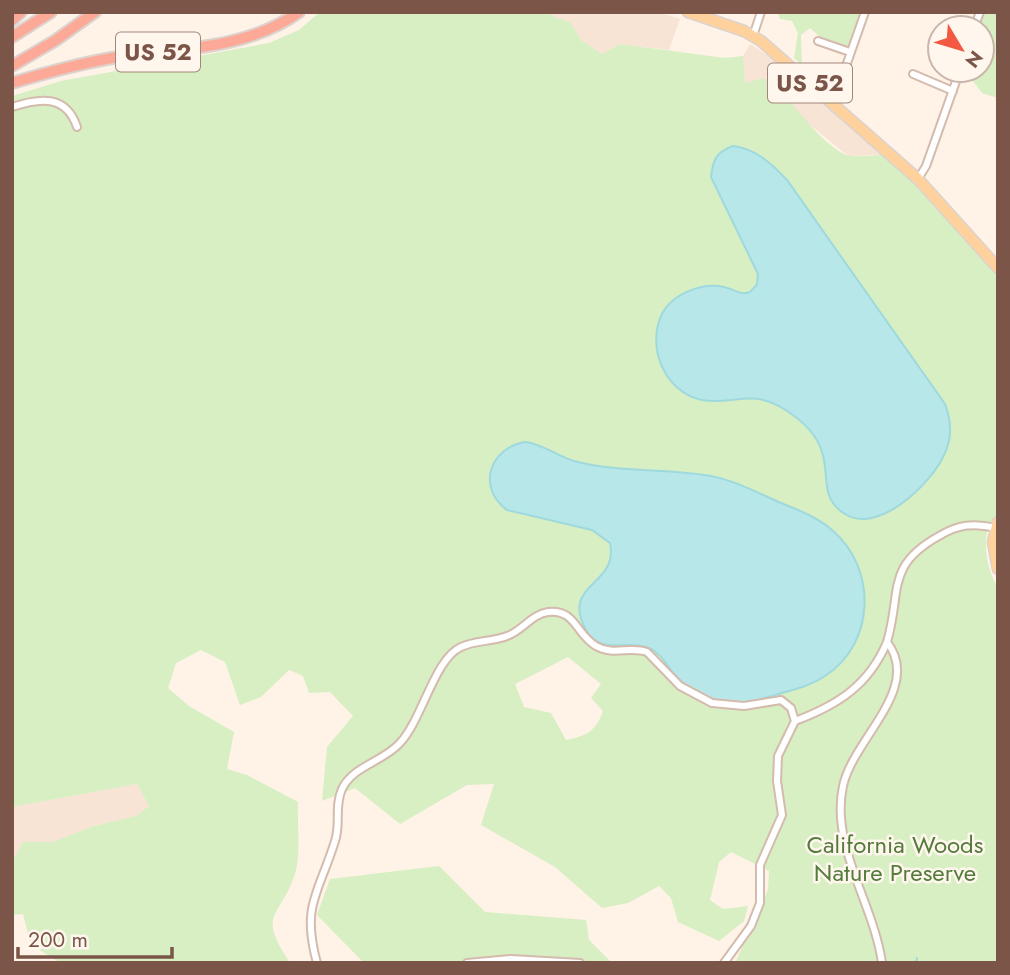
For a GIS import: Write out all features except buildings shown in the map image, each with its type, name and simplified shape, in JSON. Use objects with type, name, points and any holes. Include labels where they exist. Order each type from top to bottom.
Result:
[{"type":"highway","points":[[12,20],[21,12]]},
{"type":"highway","points":[[12,37],[51,12]]},
{"type":"highway","points":[[12,66],[56,40],[95,12]]},
{"type":"highway","name":"US 52","points":[[12,83],[82,63],[243,39],[285,23],[299,12]]},
{"type":"main road","name":"US 52","points":[[688,12],[754,36],[918,179],[998,268]]},
{"type":"main road","points":[[997,525],[993,542],[998,569]]},
{"type":"street","points":[[754,36],[761,12]]},
{"type":"street","points":[[833,103],[865,12]]},
{"type":"street","points":[[818,41],[850,52]]},
{"type":"street","points":[[913,74],[953,91]]},
{"type":"street","points":[[918,179],[926,166],[955,84]]},
{"type":"street","points":[[12,107],[38,99],[50,100],[64,107],[77,127]]},
{"type":"street","points":[[795,721],[836,704],[856,689],[873,670],[887,642],[899,576],[913,552],[962,525],[997,525]]},
{"type":"street","points":[[317,963],[310,933],[310,912],[336,841],[337,807],[342,789],[352,774],[384,757],[399,744],[415,723],[446,661],[462,646],[508,636],[545,613],[564,614],[573,619],[583,635],[600,649],[648,652],[680,686],[699,698],[732,707],[781,700],[791,708],[795,721],[777,763],[782,815],[760,865],[760,903],[751,926],[724,963]]},
{"type":"street","points":[[882,963],[872,917],[843,833],[841,809],[850,763],[893,694],[898,679],[897,655],[887,642]]},
{"type":"street","points":[[467,963],[524,959],[580,963]]},
{"type":"shaded area","points":[[550,12],[658,12],[680,19],[669,50],[620,44],[602,54],[582,41],[570,22],[551,16]]},
{"type":"shaded area","points":[[750,44],[778,62],[884,155],[848,156],[802,118],[777,86],[745,84],[743,56]]},
{"type":"shaded area","points":[[137,784],[149,806],[136,816],[94,826],[52,842],[24,842],[12,862],[12,807]]},
{"type":"green space","name":"California Woods Nature Preserve","points":[[320,12],[550,12],[552,16],[570,22],[582,41],[602,54],[620,44],[725,58],[743,56],[745,83],[763,78],[784,95],[823,139],[846,155],[884,155],[913,183],[918,179],[998,268],[998,522],[988,527],[986,551],[998,588],[998,963],[735,963],[768,890],[769,871],[731,852],[719,862],[710,900],[723,909],[748,906],[744,921],[719,941],[678,922],[671,898],[659,886],[628,903],[602,908],[555,867],[481,825],[494,784],[467,785],[400,824],[355,788],[322,801],[327,747],[353,716],[330,692],[309,693],[303,676],[289,670],[261,697],[240,705],[225,662],[201,650],[176,663],[168,688],[189,706],[234,732],[227,769],[247,775],[298,802],[297,867],[289,889],[274,916],[273,924],[274,934],[290,963],[61,963],[31,945],[23,914],[12,915],[12,862],[23,842],[52,842],[94,826],[136,816],[149,806],[137,784],[12,807],[12,96],[61,81],[269,43],[299,30]],"holes":[[[568,657],[601,684],[591,698],[603,711],[594,728],[580,737],[566,740],[551,713],[524,707],[515,684]]]},
{"type":"green space","points":[[777,12],[862,12],[848,50],[820,37],[810,28],[801,35],[802,65],[794,58],[798,33],[792,21],[780,19]]},
{"type":"green space","points":[[998,12],[998,98],[982,93],[975,84],[996,84],[996,14],[982,14]]},
{"type":"green space","points":[[439,866],[485,912],[586,920],[589,940],[612,963],[364,963],[317,915],[330,879]]},
{"type":"water","points":[[733,146],[749,150],[763,158],[787,180],[945,404],[949,417],[949,442],[937,467],[916,492],[902,503],[873,518],[858,519],[837,508],[828,493],[820,445],[796,417],[772,403],[761,400],[702,400],[678,388],[662,367],[656,342],[657,329],[661,316],[672,301],[688,291],[706,286],[747,293],[757,284],[758,274],[711,177],[716,157]]},
{"type":"water","points":[[525,442],[591,465],[720,478],[820,521],[847,546],[857,564],[863,584],[865,605],[854,645],[842,662],[813,682],[761,699],[733,703],[712,699],[694,690],[677,678],[653,650],[636,645],[599,643],[586,630],[580,614],[580,602],[606,568],[610,557],[610,543],[592,530],[507,510],[497,501],[492,491],[491,470],[496,460],[503,452]]},
{"type":"waterway","points":[[916,963],[917,958]]}]
